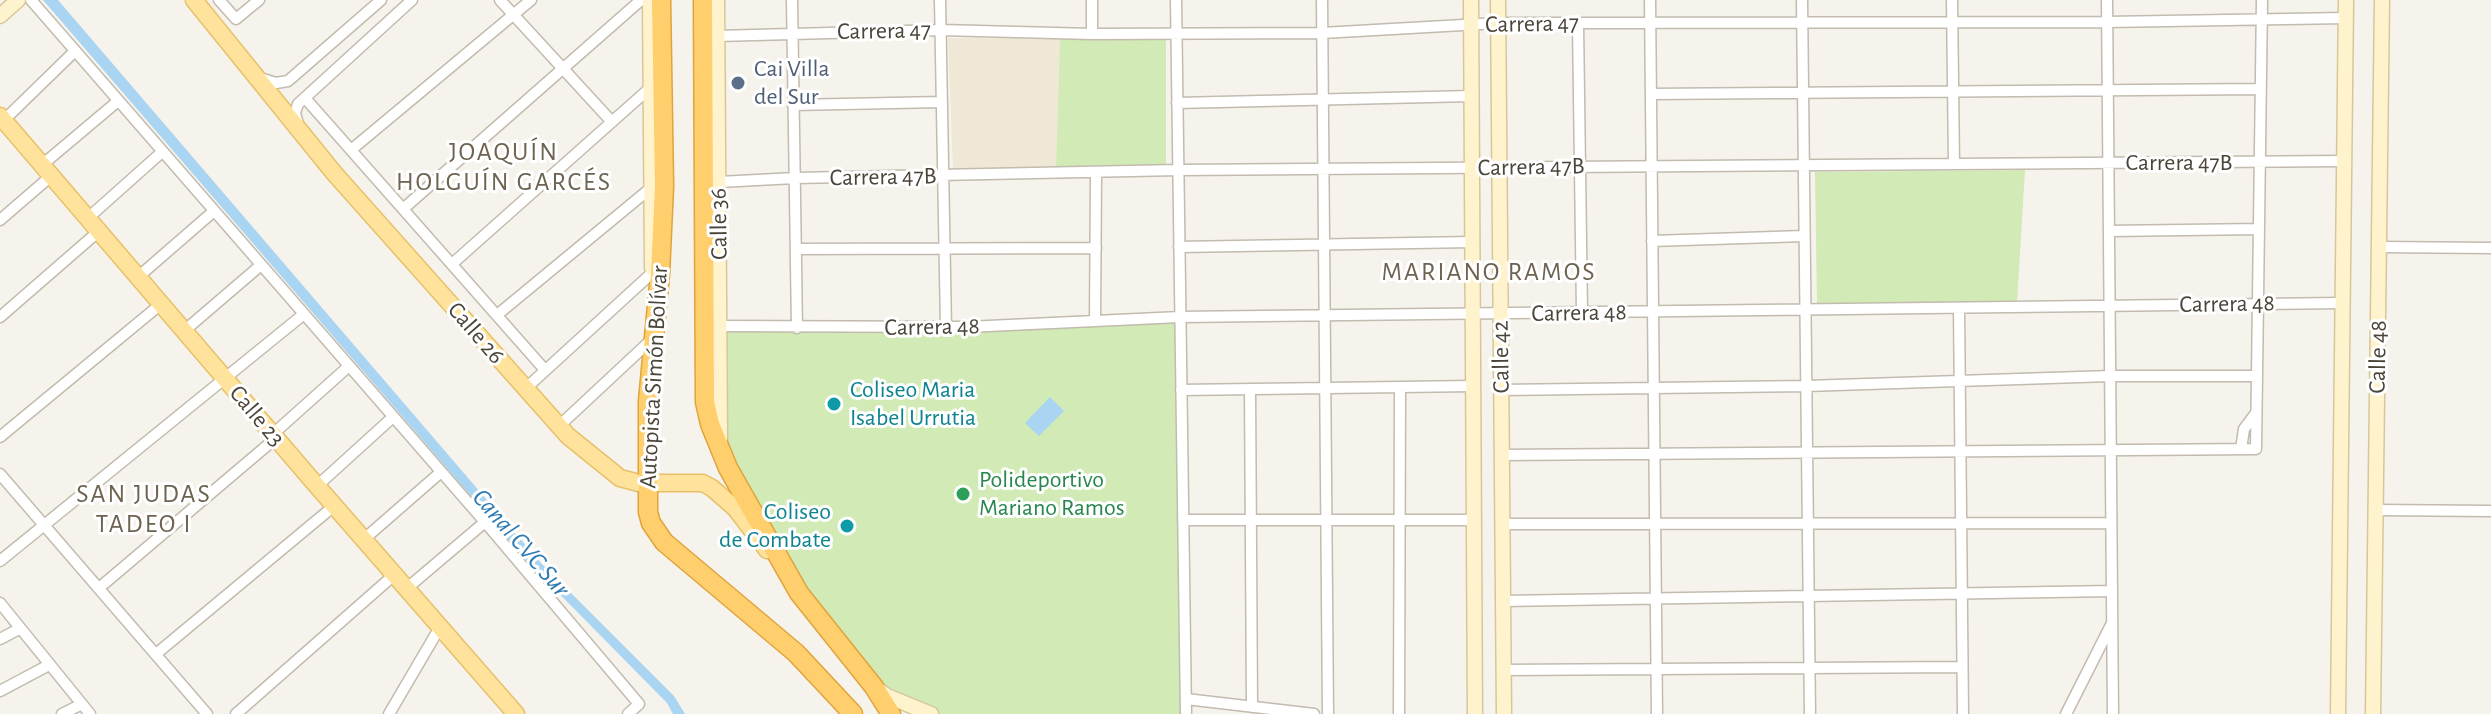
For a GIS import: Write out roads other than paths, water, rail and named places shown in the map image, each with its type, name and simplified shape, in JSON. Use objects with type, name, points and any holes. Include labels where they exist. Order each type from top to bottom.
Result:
[{"type":"highway","name":"Autopista Simón Bolívar","points":[[661,0],[664,186],[660,274],[648,401],[647,505],[651,523],[664,542],[796,653],[853,714]]},
{"type":"highway","name":"Autopista Simón Bolívar","points":[[703,0],[705,402],[710,424],[728,468],[799,593],[874,687],[891,714]]},
{"type":"main road","name":"Calle 26","points":[[194,0],[334,173],[558,427],[606,470],[620,478],[703,483],[726,499],[799,593]]},
{"type":"main road","name":"Calle 23","points":[[1,120],[516,714]]},
{"type":"main road","points":[[647,505],[656,491],[668,481]]},
{"type":"street","points":[[0,16],[18,0]]},
{"type":"street","points":[[31,0],[485,522],[639,704],[628,714]]},
{"type":"street","points":[[219,0],[236,19],[259,0]]},
{"type":"street","points":[[258,77],[276,83],[288,81],[381,0]]},
{"type":"street","points":[[301,130],[296,122],[298,104],[412,0]]},
{"type":"street","points":[[500,0],[612,122]]},
{"type":"street","points":[[351,150],[531,0]]},
{"type":"street","points":[[403,209],[641,0]]},
{"type":"street","points":[[648,401],[652,273],[650,0]]},
{"type":"street","name":"Calle 36","points":[[717,0],[721,448]]},
{"type":"street","points":[[792,0],[797,328]]},
{"type":"street","points":[[940,0],[946,328]]},
{"type":"street","points":[[1092,0],[1092,34]]},
{"type":"street","points":[[1176,0],[1186,714]]},
{"type":"street","points":[[1322,0],[1328,714]]},
{"type":"street","name":"Calle 42","points":[[1471,0],[1475,714]]},
{"type":"street","name":"Calle 42","points":[[1498,0],[1504,714]]},
{"type":"street","points":[[1650,0],[1657,714]]},
{"type":"street","points":[[1802,0],[1810,714]]},
{"type":"street","points":[[1952,0],[1954,164]]},
{"type":"street","points":[[2107,0],[2113,714]]},
{"type":"street","points":[[1502,455],[2256,449],[2262,0]]},
{"type":"street","name":"Calle 48","points":[[2339,713],[2346,0]]},
{"type":"street","name":"Calle 48","points":[[2373,714],[2382,0]]},
{"type":"street","name":"Carrera 47","points":[[717,36],[941,30],[1092,34],[1322,33],[1498,23],[2107,22],[2346,18]]},
{"type":"street","points":[[1578,23],[1582,313]]},
{"type":"street","points":[[1,120],[75,51]]},
{"type":"street","points":[[452,264],[650,88]]},
{"type":"street","points":[[1651,94],[2260,89]]},
{"type":"street","points":[[1177,103],[1471,96]]},
{"type":"street","name":"Calle 26","points":[[305,98],[545,370]]},
{"type":"street","points":[[0,220],[118,101]]},
{"type":"street","points":[[793,105],[942,102]]},
{"type":"street","points":[[0,317],[162,152]]},
{"type":"street","name":"Carrera 47B","points":[[719,182],[1178,170],[2344,161]]},
{"type":"street","points":[[1095,321],[1096,174]]},
{"type":"street","points":[[497,315],[652,187]]},
{"type":"street","points":[[138,277],[214,211]]},
{"type":"street","points":[[2109,231],[2259,229]]},
{"type":"street","points":[[1652,241],[1804,236]]},
{"type":"street","points":[[1179,247],[1472,242]]},
{"type":"street","points":[[2379,247],[2491,248]]},
{"type":"street","points":[[796,249],[1096,248]]},
{"type":"street","points":[[184,331],[261,265]]},
{"type":"street","points":[[525,389],[652,273]]},
{"type":"street","name":"Carrera 48","points":[[721,326],[946,328],[1180,317],[2342,303]]},
{"type":"street","points":[[0,437],[161,304]]},
{"type":"street","points":[[1959,308],[1963,714]]},
{"type":"street","points":[[0,561],[304,314]]},
{"type":"street","points":[[558,427],[648,343]]},
{"type":"street","points":[[99,588],[274,436],[349,366]]},
{"type":"street","points":[[1501,390],[1806,386],[2110,376],[2256,376]]},
{"type":"street","points":[[1181,390],[1473,386]]},
{"type":"street","points":[[1399,714],[1400,387]]},
{"type":"street","points":[[1250,389],[1252,707]]},
{"type":"street","points":[[2241,449],[2244,429],[2256,413]]},
{"type":"street","points":[[317,486],[393,417]]},
{"type":"street","points":[[363,540],[441,472]]},
{"type":"street","points":[[0,474],[207,714]]},
{"type":"street","points":[[156,654],[334,506]]},
{"type":"street","points":[[2376,510],[2491,511]]},
{"type":"street","points":[[1183,520],[1474,520]]},
{"type":"street","points":[[406,589],[485,522]]},
{"type":"street","points":[[1502,524],[2111,523]]},
{"type":"street","points":[[236,714],[394,575]]},
{"type":"street","points":[[1503,601],[2112,591]]},
{"type":"street","points":[[0,603],[90,714]]},
{"type":"street","points":[[2066,714],[2112,624]]},
{"type":"street","points":[[389,714],[440,627]]},
{"type":"street","points":[[0,639],[19,629]]},
{"type":"street","points":[[0,691],[49,665]]},
{"type":"street","points":[[1503,670],[1961,667]]},
{"type":"street","points":[[874,687],[887,696],[931,714]]},
{"type":"street","points":[[1186,699],[1314,714]]},
{"type":"street","points":[[62,714],[82,704]]},
{"type":"water","name":"Canal CVC Sur","points":[[43,0],[58,0],[541,563],[674,696],[685,714],[673,714],[667,703],[527,561]]},
{"type":"water","points":[[1050,397],[1064,411],[1039,436],[1025,423]]},
{"type":"place","name":"Cai Villa del Sur","points":[[738,83]]},
{"type":"place","name":"Coliseo Maria Isabel Urrutia","points":[[834,404]]},
{"type":"place","name":"Polideportivo Mariano Ramos","points":[[963,494]]},
{"type":"place","name":"Coliseo de Combate","points":[[847,526]]},
{"type":"district","name":"JOAQUÍN HOLGUÍN GARCÉS","points":[[504,167]]},
{"type":"district","name":"MARIANO RAMOS","points":[[1489,272]]},
{"type":"district","name":"SAN JUDAS TADEO I","points":[[144,509]]}]
